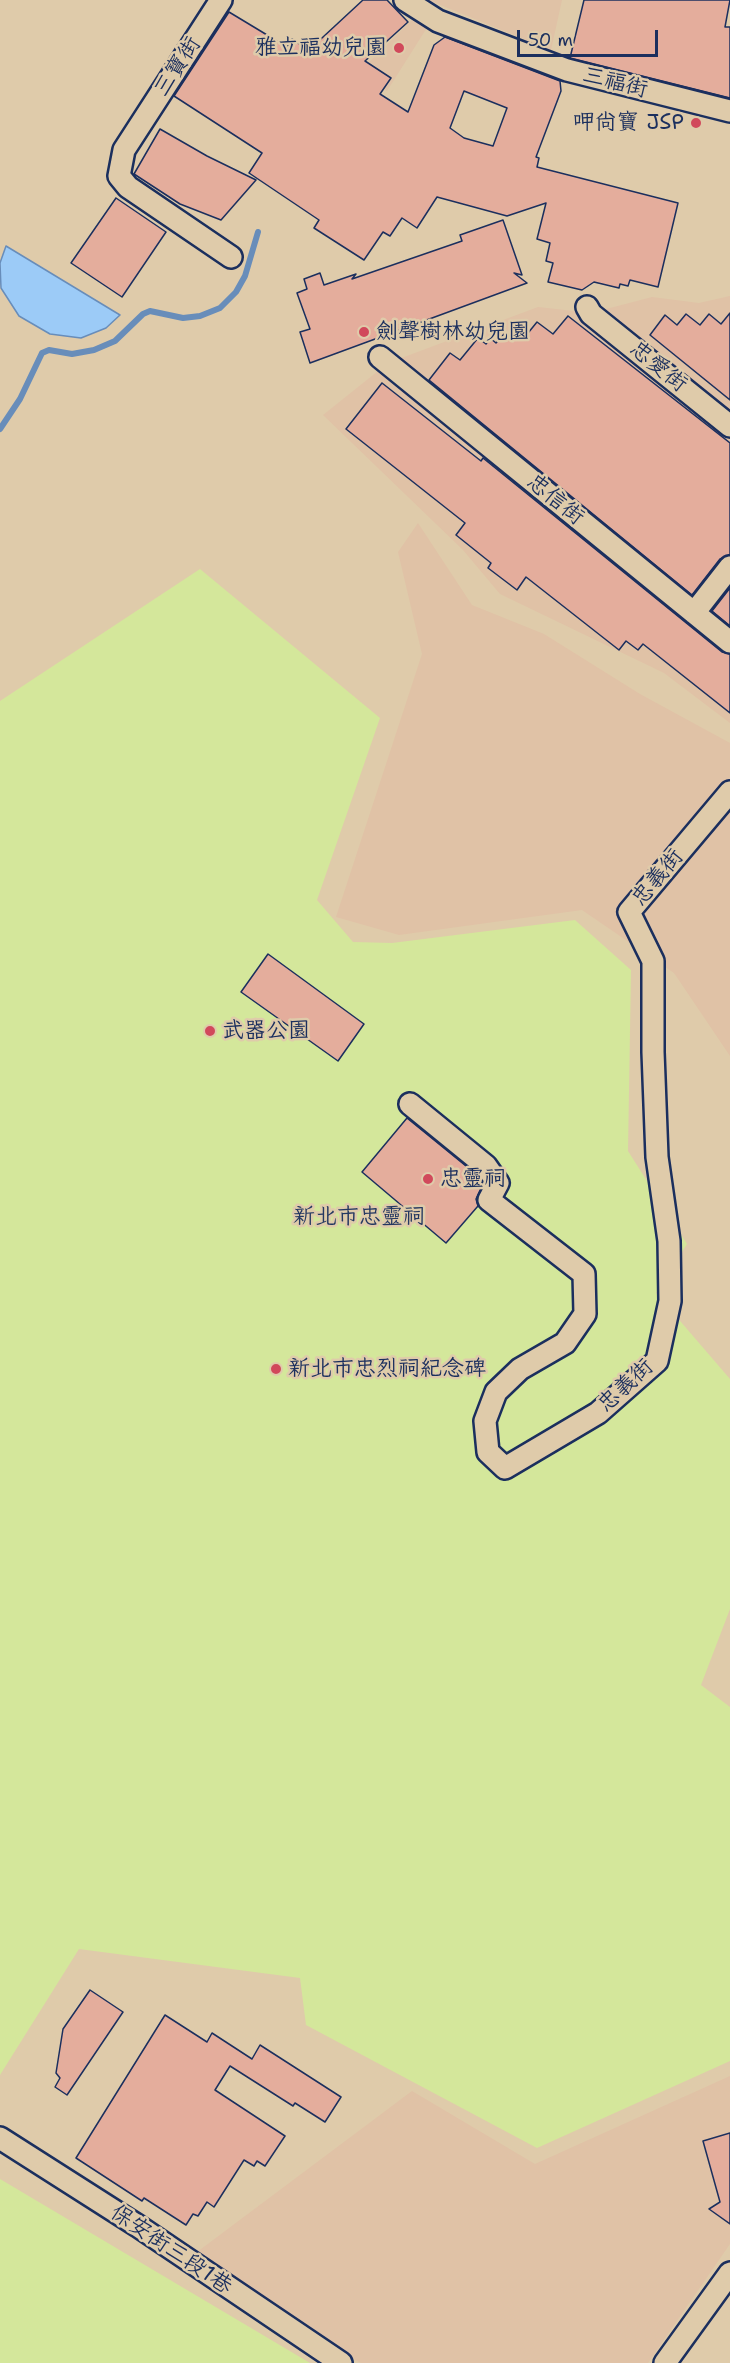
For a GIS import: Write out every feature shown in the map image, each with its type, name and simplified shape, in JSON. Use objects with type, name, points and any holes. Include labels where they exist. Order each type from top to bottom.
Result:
[{"type":"street","name":"三寶街","points":[[221,0],[135,134],[119,165],[119,176],[128,187],[231,257]]},
{"type":"street","name":"三福街","points":[[405,0],[438,21],[576,74],[730,111]]},
{"type":"street","name":"忠愛街","points":[[587,307],[591,314],[730,426]]},
{"type":"street","name":"忠信街","points":[[380,357],[730,642]]},
{"type":"street","points":[[694,613],[730,567]]},
{"type":"street","name":"忠義街","points":[[410,1104],[486,1166],[498,1184],[489,1200],[584,1274],[585,1314],[565,1343],[520,1369],[496,1392],[485,1421],[488,1452],[505,1468],[598,1413],[657,1361],[670,1301],[669,1241],[657,1145],[652,1052],[653,961],[629,912],[730,792]]},
{"type":"street","name":"保安街三段1巷","points":[[0,2138],[138,2226],[341,2363]]},
{"type":"street","points":[[665,2363],[730,2273]]},
{"type":"shaded area","points":[[428,0],[562,0],[551,50]]},
{"type":"shaded area","name":"雅立福幼兒園","points":[[417,15],[430,23],[387,91],[359,72]]},
{"type":"shaded area","points":[[730,296],[730,723],[664,673],[500,594],[463,550],[323,415],[388,363],[538,307],[591,313],[652,297],[699,303]]},
{"type":"shaded area","points":[[418,523],[472,605],[544,634],[640,694],[730,743],[730,1056],[674,973],[582,910],[399,935],[336,917],[422,654],[398,552]]},
{"type":"shaded area","points":[[730,2076],[730,2244],[648,2363],[361,2363],[321,2341],[193,2255],[412,2091],[535,2164]]},
{"type":"green space","name":"新北市忠靈祠","points":[[200,569],[380,718],[317,900],[353,942],[392,943],[575,920],[631,970],[628,1151],[687,1244],[656,1293],[730,1379],[730,1609],[701,1685],[730,1707],[730,2061],[537,2148],[306,2025],[300,1978],[79,1949],[0,2075],[0,701]]},
{"type":"green space","points":[[0,2179],[310,2363],[0,2363]]},
{"type":"water","points":[[6,246],[120,315],[106,328],[81,338],[50,334],[19,316],[1,288],[0,263]]},
{"type":"building","points":[[363,0],[387,0],[408,22],[365,61],[391,78],[380,94],[408,112],[434,45],[445,37],[560,81],[561,91],[536,157],[539,158],[537,167],[678,203],[658,287],[630,280],[628,286],[620,284],[619,288],[594,282],[582,290],[548,282],[553,263],[546,261],[550,243],[537,239],[546,203],[507,216],[437,197],[417,228],[402,218],[390,236],[383,232],[364,260],[314,228],[319,220],[249,173],[262,153],[174,96],[229,12],[287,47],[292,39],[309,50]],"holes":[[[464,91],[507,108],[493,146],[464,138],[450,128]]]},
{"type":"building","points":[[584,0],[730,0],[725,27],[730,27],[730,98],[570,58]]},
{"type":"building","points":[[160,129],[256,180],[221,220],[180,204],[134,174]]},
{"type":"building","points":[[116,198],[166,232],[122,297],[71,263]]},
{"type":"building","points":[[503,220],[522,275],[514,273],[527,283],[310,363],[300,332],[310,329],[297,293],[307,289],[304,279],[320,273],[324,285],[356,274],[352,279],[462,241],[460,235]]},
{"type":"building","points":[[730,313],[730,400],[650,335],[665,315],[677,325],[686,314],[700,325],[709,314],[721,324]]},
{"type":"building","points":[[568,316],[730,443],[730,555],[720,559],[692,595],[429,380],[450,353],[460,360],[478,338],[486,344],[490,338],[496,343],[504,334],[509,339],[516,331],[524,338],[537,322],[553,334]]},
{"type":"building","points":[[382,383],[481,461],[483,458],[722,652],[730,654],[730,713],[643,644],[638,650],[626,641],[619,650],[526,577],[517,590],[488,568],[491,563],[456,535],[465,523],[346,429]]},
{"type":"building","points":[[730,588],[730,626],[712,611]]},
{"type":"building","points":[[268,954],[364,1024],[338,1061],[241,992]]},
{"type":"building","name":"忠靈祠","points":[[407,1118],[477,1175],[483,1184],[476,1199],[478,1206],[446,1243],[362,1172]]},
{"type":"building","points":[[90,1990],[123,2012],[67,2095],[55,2087],[60,2078],[56,2073],[63,2029]]},
{"type":"building","points":[[165,2015],[207,2042],[212,2033],[252,2059],[260,2045],[341,2097],[325,2122],[295,2103],[293,2106],[230,2066],[215,2090],[285,2136],[265,2166],[257,2161],[254,2166],[244,2160],[214,2207],[207,2202],[198,2216],[193,2214],[186,2225],[144,2198],[142,2201],[76,2158]]},
{"type":"building","points":[[730,2133],[730,2224],[709,2209],[720,2202],[703,2141]]},
{"type":"waterway","points":[[0,429],[20,399],[42,353],[49,350],[72,354],[94,350],[115,341],[143,314],[150,311],[183,318],[200,316],[220,308],[236,292],[245,276],[258,232]]},
{"type":"place","name":"雅立福幼兒園","points":[[399,48]]},
{"type":"place","name":"呷尚寶 JSP","points":[[696,123]]},
{"type":"place","name":"劍聲樹林幼兒園","points":[[364,332]]},
{"type":"place","name":"武器公園","points":[[210,1031]]},
{"type":"place","name":"忠靈祠","points":[[428,1179]]},
{"type":"place","name":"新北市忠烈祠紀念碑","points":[[276,1369]]}]
